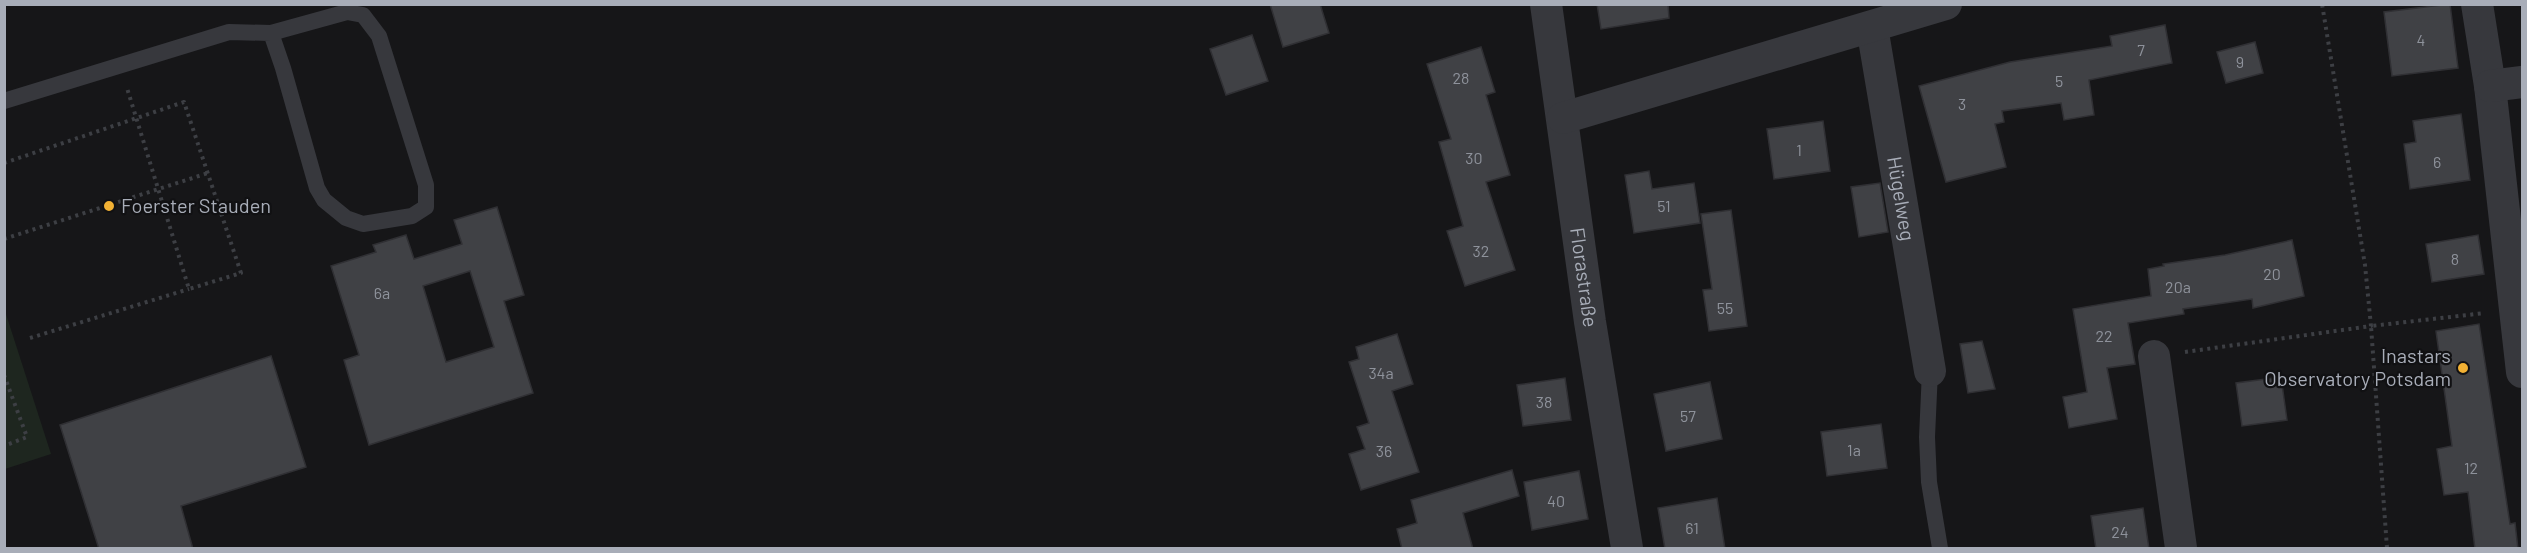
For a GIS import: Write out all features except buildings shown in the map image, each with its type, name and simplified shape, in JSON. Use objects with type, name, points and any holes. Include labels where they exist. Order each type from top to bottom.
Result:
[{"type":"street","name":"Florastraße","points":[[1546,4],[1590,322],[1627,549]]},
{"type":"street","points":[[1563,118],[1865,20],[1946,4]]},
{"type":"street","points":[[2477,4],[2490,86],[2518,309],[2523,372]]},
{"type":"street","name":"Hügelweg","points":[[1865,20],[1930,371]]},
{"type":"street","points":[[2490,86],[2523,82]]},
{"type":"street","points":[[2154,356],[2181,549]]},
{"type":"lane","points":[[4,101],[229,32],[271,33],[347,12],[363,15],[379,36],[426,185],[426,207],[412,216],[363,224],[346,218],[324,200],[317,188],[271,33]]},
{"type":"lane","points":[[1930,371],[1927,437],[1929,482],[1940,549]]},
{"type":"path","points":[[2322,4],[2366,265],[2387,549]]},
{"type":"path","points":[[126,83],[189,289]]},
{"type":"path","points":[[4,163],[184,102],[241,273],[30,338]]},
{"type":"path","points":[[4,239],[208,173]]},
{"type":"path","points":[[2154,356],[2370,326],[2518,309]]},
{"type":"path","points":[[4,375],[27,437],[4,446]]},
{"type":"shaded area","points":[[5,311],[51,454],[4,469]]},
{"type":"place","name":"Foerster Stauden","points":[[109,206]]},
{"type":"place","name":"Inastars Observatory Potsdam","points":[[2463,368]]}]
